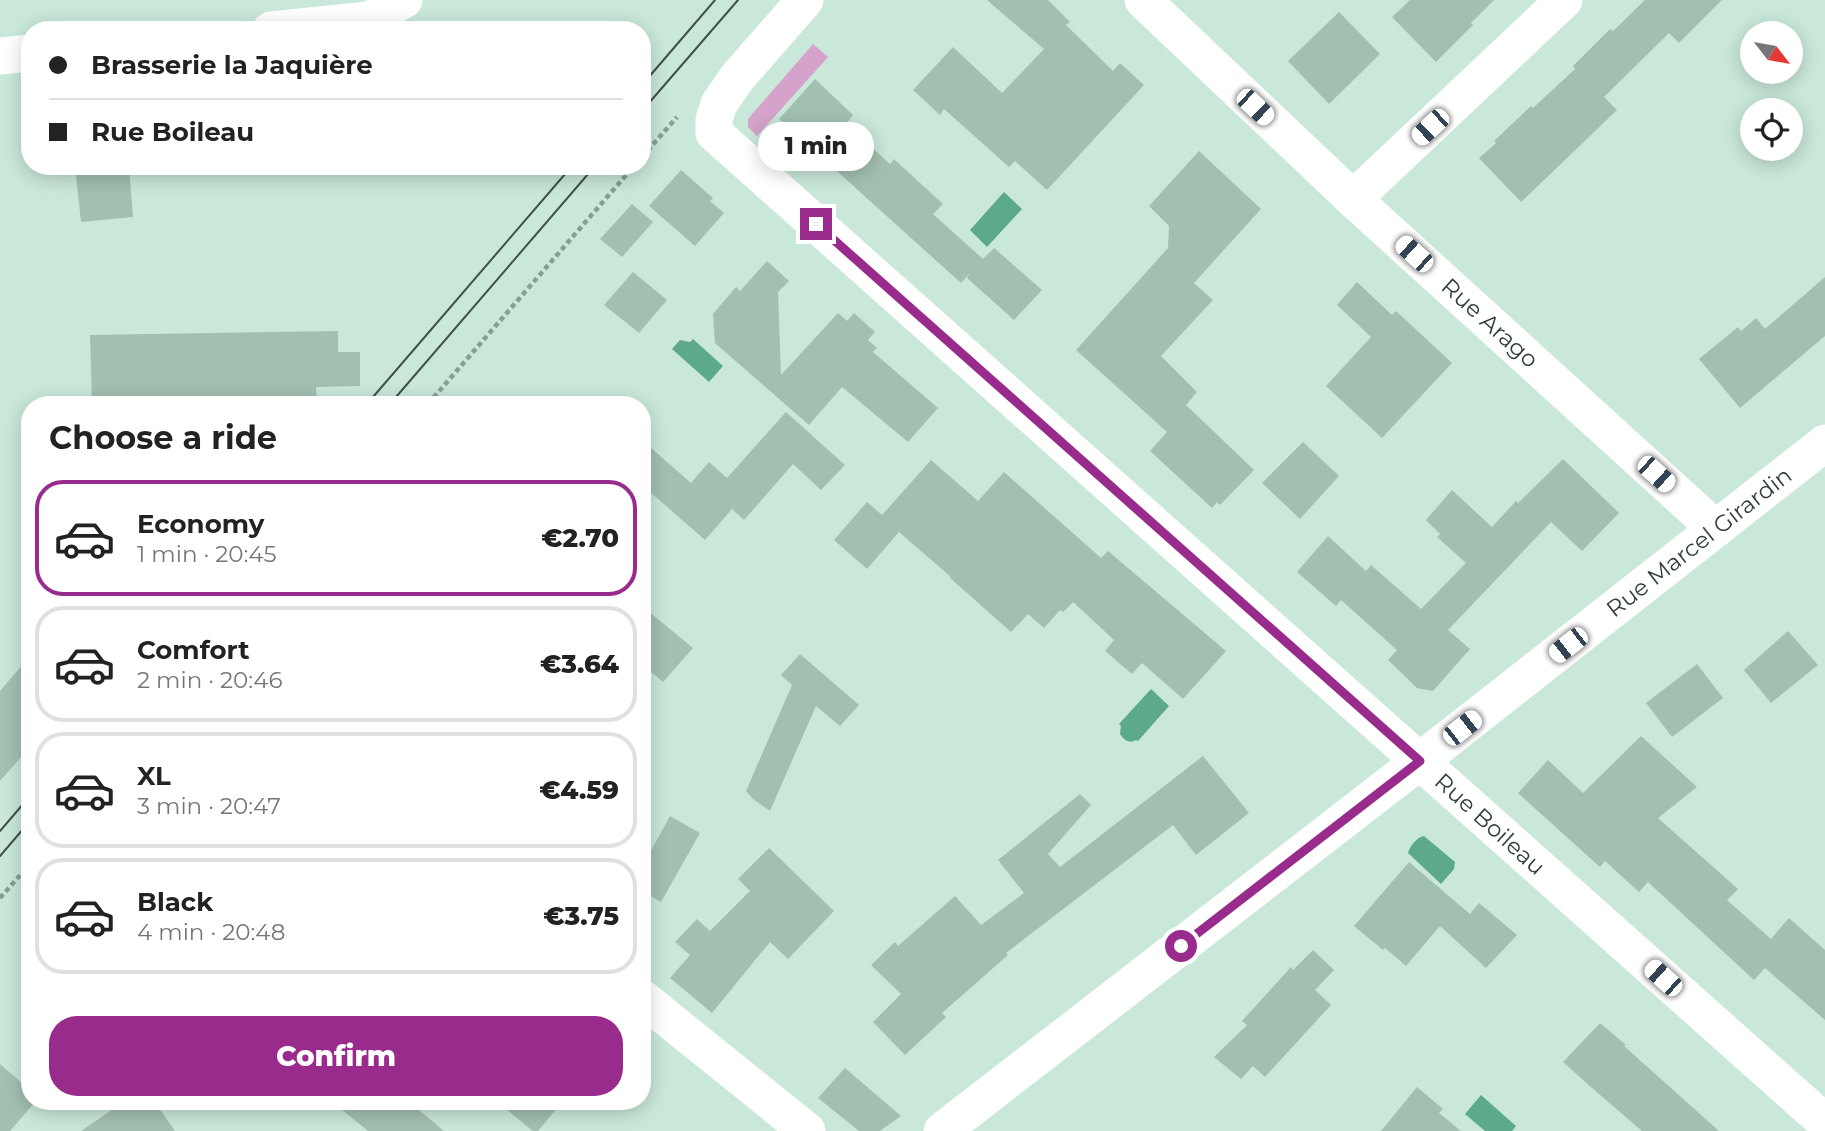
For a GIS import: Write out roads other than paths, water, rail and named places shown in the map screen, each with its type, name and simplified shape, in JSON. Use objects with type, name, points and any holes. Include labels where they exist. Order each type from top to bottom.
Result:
[{"type":"street","points":[[359,21],[369,20],[404,0]]},
{"type":"street","name":"Rue Boileau","points":[[805,0],[736,79],[719,104],[714,120],[714,133],[1825,1122]]},
{"type":"street","name":"Rue Arago","points":[[1143,0],[1353,199],[1716,529]]},
{"type":"street","points":[[1353,199],[1564,0]]},
{"type":"street","points":[[0,56],[21,54]]},
{"type":"street","name":"Rue Marcel Girardin","points":[[942,1131],[1825,443]]},
{"type":"street","points":[[651,1005],[807,1131]]},
{"type":"tram line","points":[[651,75],[715,0]]},
{"type":"tram line","points":[[651,101],[738,0]]},
{"type":"tram line","points":[[374,396],[564,175]]},
{"type":"tram line","points":[[397,396],[587,175]]},
{"type":"tram line","points":[[0,831],[21,806]]},
{"type":"tram line","points":[[0,856],[21,832]]}]
